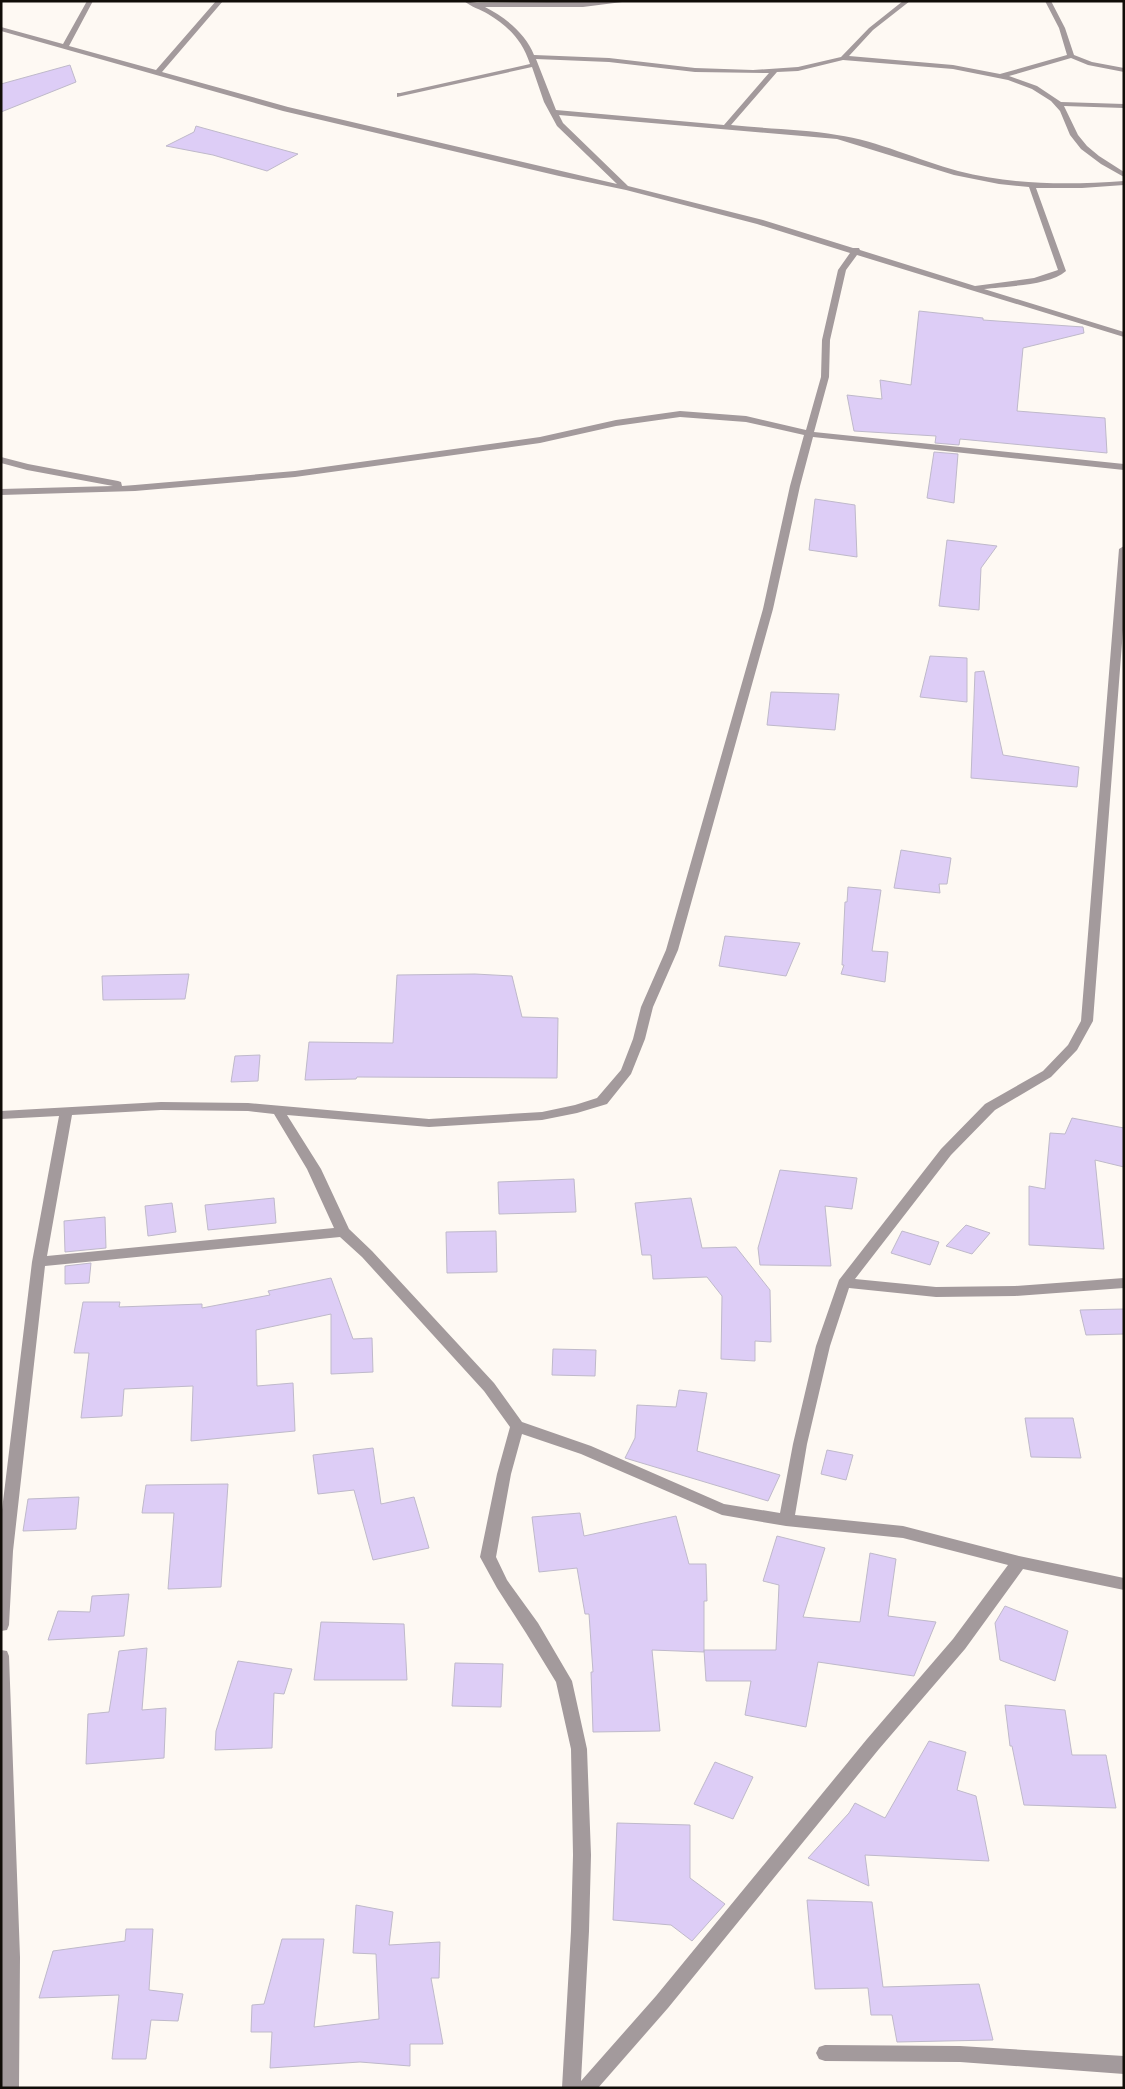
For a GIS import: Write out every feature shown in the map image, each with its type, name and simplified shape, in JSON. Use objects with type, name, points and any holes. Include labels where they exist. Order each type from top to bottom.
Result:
[{"type":"street","points":[[66,47],[90,1]]},
{"type":"street","points":[[158,72],[220,1]]},
{"type":"street","points":[[466,1],[482,4],[583,5],[627,1]]},
{"type":"street","points":[[843,58],[871,29],[907,1]]},
{"type":"street","points":[[1048,1],[1062,28],[1071,56]]},
{"type":"street","points":[[482,4],[508,25],[526,45],[553,112],[560,124],[626,188]]},
{"type":"street","points":[[1,29],[286,109],[559,174],[626,188],[760,222],[856,250],[1124,335]]},
{"type":"street","points":[[1000,76],[1071,56],[1090,64],[1124,70]]},
{"type":"street","points":[[400,95],[533,61],[608,60],[695,70],[774,72],[818,65],[843,58],[962,70],[1000,76],[1023,82],[1041,90],[1060,104],[1067,122],[1082,146],[1124,175]]},
{"type":"street","points":[[726,127],[774,72]]},
{"type":"street","points":[[1060,104],[1124,106]]},
{"type":"street","points":[[553,112],[850,140],[955,173],[991,182],[1063,187],[1124,183]]},
{"type":"street","points":[[977,288],[1049,277],[1062,271],[1032,186]]},
{"type":"street","points":[[1,1115],[161,1106],[248,1107],[429,1122],[542,1116],[577,1109],[602,1100],[627,1072],[640,1039],[646,1007],[672,950],[768,609],[795,486],[825,377],[826,340],[842,270],[856,250]]},
{"type":"street","points":[[1,492],[135,488],[295,474],[540,440],[616,423],[680,414],[746,419],[810,434],[1124,467]]},
{"type":"street","points":[[1,460],[27,467],[135,488]]},
{"type":"street","points":[[786,1520],[800,1444],[823,1346],[844,1283],[946,1152],[990,1107],[1046,1074],[1073,1047],[1087,1021],[1124,549]]},
{"type":"street","points":[[278,1110],[314,1169],[343,1232],[368,1254],[420,1314],[489,1387],[517,1426],[586,1450],[722,1509],[786,1520],[903,1532],[1019,1562],[1124,1584]]},
{"type":"street","points":[[1,1625],[5,1551],[39,1262],[66,1112]]},
{"type":"street","points":[[39,1262],[343,1232]]},
{"type":"street","points":[[844,1283],[946,1292],[1015,1291],[1124,1283]]},
{"type":"street","points":[[517,1426],[504,1474],[488,1557],[502,1584],[532,1628],[564,1681],[579,1749],[582,1855],[580,1931],[571,2088]]},
{"type":"street","points":[[586,2088],[662,2002],[873,1744],[959,1644],[1019,1562]]},
{"type":"street","points":[[1,1656],[11,1957],[10,2088]]},
{"type":"street","points":[[825,2053],[960,2054],[1124,2065]]},
{"type":"building","points":[[70,65],[76,82],[1,112],[1,84]]},
{"type":"building","points":[[196,126],[298,154],[267,171],[213,155],[166,146],[194,132]]},
{"type":"building","points":[[919,311],[983,318],[983,320],[1083,327],[1084,333],[1023,348],[1017,411],[1105,418],[1107,453],[960,439],[959,445],[935,443],[936,436],[854,431],[847,395],[882,399],[880,380],[911,385]]},
{"type":"building","points":[[934,452],[958,454],[954,503],[927,498]]},
{"type":"building","points":[[815,499],[855,505],[857,557],[809,550]]},
{"type":"building","points":[[947,540],[997,546],[981,568],[979,610],[939,606]]},
{"type":"building","points":[[930,656],[967,658],[967,702],[920,697]]},
{"type":"building","points":[[984,671],[1003,755],[1079,767],[1077,787],[971,778],[975,672]]},
{"type":"building","points":[[771,692],[839,694],[835,730],[767,725]]},
{"type":"building","points":[[901,850],[951,858],[947,884],[939,884],[940,893],[894,888]]},
{"type":"building","points":[[848,887],[881,890],[872,951],[888,952],[885,982],[841,974],[844,965],[842,965],[845,902],[847,902]]},
{"type":"building","points":[[725,936],[800,943],[786,976],[719,966]]},
{"type":"building","points":[[189,974],[185,999],[103,1000],[102,976]]},
{"type":"building","points":[[475,974],[512,976],[522,1017],[558,1018],[557,1078],[357,1077],[356,1079],[305,1080],[309,1042],[393,1043],[397,975]]},
{"type":"building","points":[[260,1055],[258,1081],[231,1082],[235,1056]]},
{"type":"building","points":[[1072,1118],[1124,1128],[1124,1167],[1095,1160],[1104,1249],[1029,1245],[1029,1186],[1045,1189],[1050,1133],[1065,1134]]},
{"type":"building","points":[[780,1170],[857,1178],[852,1209],[825,1206],[831,1266],[760,1265],[758,1248]]},
{"type":"building","points":[[574,1179],[576,1212],[499,1214],[498,1182]]},
{"type":"building","points":[[274,1198],[276,1223],[208,1230],[205,1205]]},
{"type":"building","points":[[691,1198],[702,1248],[736,1247],[770,1290],[771,1342],[755,1341],[755,1361],[721,1359],[722,1296],[707,1277],[653,1279],[651,1255],[642,1255],[635,1203]]},
{"type":"building","points":[[172,1203],[176,1232],[148,1236],[145,1206]]},
{"type":"building","points":[[105,1217],[106,1248],[65,1252],[64,1221]]},
{"type":"building","points":[[966,1225],[990,1233],[972,1254],[946,1246]]},
{"type":"building","points":[[496,1231],[497,1272],[447,1273],[446,1232]]},
{"type":"building","points":[[902,1231],[939,1242],[930,1265],[891,1253]]},
{"type":"building","points":[[91,1263],[89,1283],[65,1284],[65,1266]]},
{"type":"building","points":[[331,1278],[353,1339],[372,1338],[373,1372],[331,1374],[331,1314],[256,1330],[257,1386],[293,1383],[295,1431],[191,1441],[193,1386],[124,1389],[122,1416],[81,1418],[89,1353],[74,1353],[83,1302],[120,1302],[119,1307],[202,1304],[202,1308],[270,1295],[268,1291]]},
{"type":"building","points":[[1124,1309],[1124,1334],[1086,1335],[1080,1310]]},
{"type":"building","points":[[553,1349],[596,1350],[595,1376],[552,1375]]},
{"type":"building","points":[[679,1390],[707,1393],[697,1451],[780,1475],[768,1501],[625,1458],[635,1438],[637,1405],[676,1407]]},
{"type":"building","points":[[1025,1418],[1073,1418],[1081,1458],[1031,1457]]},
{"type":"building","points":[[373,1448],[381,1504],[414,1497],[429,1548],[373,1560],[354,1490],[318,1494],[313,1455]]},
{"type":"building","points":[[827,1450],[853,1455],[846,1480],[821,1474]]},
{"type":"building","points":[[228,1484],[221,1587],[168,1589],[174,1513],[142,1513],[146,1485]]},
{"type":"building","points":[[79,1497],[76,1529],[23,1531],[28,1499]]},
{"type":"building","points":[[580,1513],[584,1536],[676,1516],[689,1564],[706,1564],[707,1601],[704,1601],[704,1652],[652,1650],[660,1731],[593,1732],[591,1672],[593,1672],[589,1614],[585,1614],[577,1568],[539,1572],[532,1517]]},
{"type":"building","points":[[777,1536],[825,1548],[803,1617],[860,1622],[870,1553],[896,1559],[888,1616],[936,1622],[914,1676],[818,1662],[806,1727],[745,1715],[751,1681],[706,1681],[704,1650],[776,1650],[779,1585],[763,1581]]},
{"type":"building","points":[[129,1594],[124,1636],[48,1640],[58,1611],[90,1612],[92,1596]]},
{"type":"building","points":[[1005,1606],[1068,1631],[1055,1681],[1000,1660],[995,1623]]},
{"type":"building","points":[[321,1622],[404,1624],[407,1680],[314,1680]]},
{"type":"building","points":[[147,1648],[142,1710],[166,1708],[164,1758],[86,1764],[88,1714],[109,1712],[119,1651]]},
{"type":"building","points":[[238,1661],[292,1669],[284,1694],[274,1693],[272,1748],[215,1750],[216,1731]]},
{"type":"building","points":[[455,1663],[503,1664],[501,1707],[452,1706]]},
{"type":"building","points":[[1005,1705],[1065,1710],[1072,1755],[1106,1755],[1116,1808],[1024,1805],[1012,1746],[1010,1746]]},
{"type":"building","points":[[929,1741],[966,1752],[957,1790],[976,1796],[989,1861],[865,1855],[869,1886],[808,1858],[849,1813],[855,1803],[885,1818]]},
{"type":"building","points":[[715,1762],[753,1777],[733,1819],[694,1804]]},
{"type":"building","points":[[617,1823],[690,1825],[690,1878],[725,1904],[692,1941],[671,1925],[613,1920]]},
{"type":"building","points":[[807,1900],[872,1902],[883,1987],[979,1984],[993,2040],[897,2042],[892,2015],[871,2015],[868,1988],[815,1989]]},
{"type":"building","points":[[356,1905],[393,1912],[389,1945],[440,1942],[439,1978],[431,1978],[443,2044],[410,2044],[410,2066],[360,2062],[270,2068],[272,2032],[251,2032],[252,2005],[264,2004],[282,1939],[324,1939],[314,2027],[379,2019],[376,1954],[353,1953]]},
{"type":"building","points":[[126,1929],[153,1929],[149,1990],[183,1994],[178,2021],[151,2020],[146,2059],[112,2059],[119,1995],[39,1998],[53,1951],[125,1941]]}]
